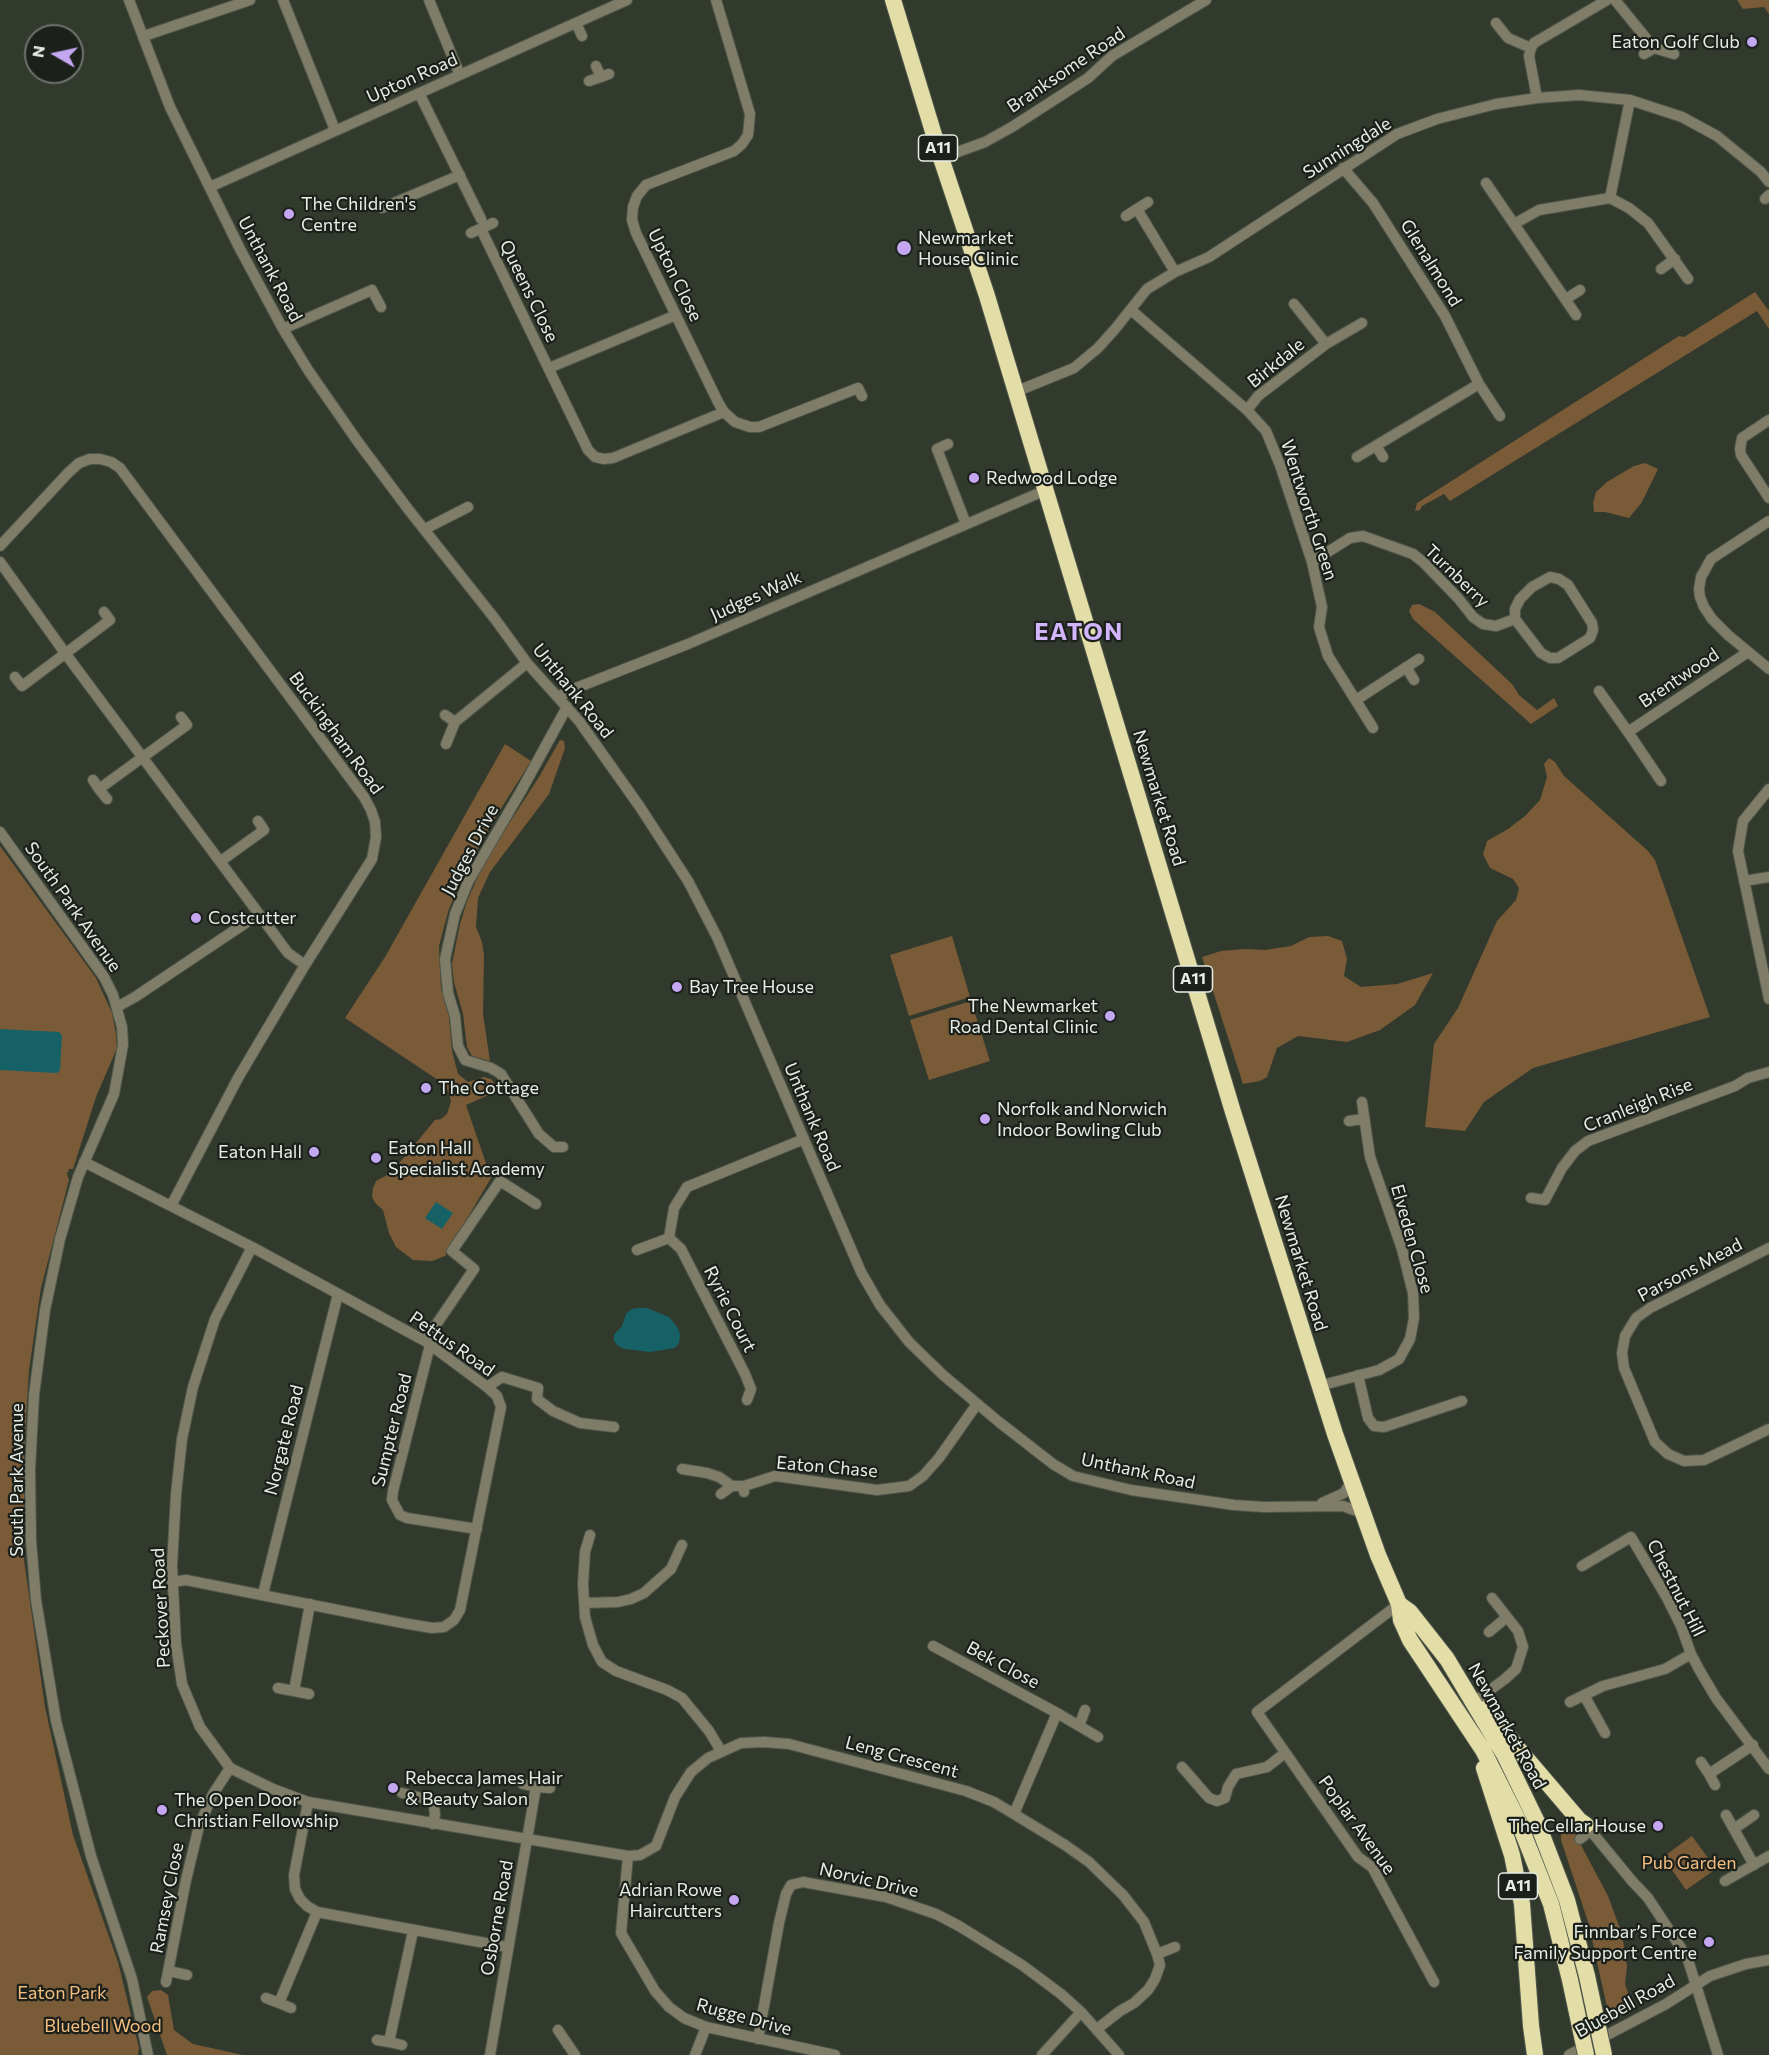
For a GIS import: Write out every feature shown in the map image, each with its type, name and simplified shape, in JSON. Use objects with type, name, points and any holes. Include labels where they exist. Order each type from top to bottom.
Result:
[{"type":"highway","name":"Newmarket Road","points":[[898,2],[941,158],[987,296],[1233,1112],[1351,1482],[1399,1604],[1401,1620],[1410,1640],[1483,1750],[1517,1818],[1551,1904],[1586,2055]]},
{"type":"highway","name":"Newmarket Road","points":[[1399,1604],[1410,1612],[1447,1659],[1505,1756],[1537,1822],[1567,1900],[1587,1976],[1604,2055]]},
{"type":"highway","points":[[1447,1659],[1586,1831]]},
{"type":"highway","name":"A11","points":[[1483,1750],[1481,1758],[1512,1855],[1522,1904],[1535,2055]]},
{"type":"street","name":"Unthank Road","points":[[129,0],[171,107],[240,249],[283,329],[334,409],[527,663],[567,707],[640,807],[688,881],[717,937],[861,1272],[880,1305],[909,1342],[977,1404],[1053,1464],[1073,1476],[1131,1490],[1234,1505],[1343,1506],[1362,1513]]},
{"type":"street","points":[[144,36],[250,0]]},
{"type":"street","points":[[283,0],[335,130]]},
{"type":"street","points":[[429,0],[460,75]]},
{"type":"street","name":"Upton Road","points":[[210,187],[627,0]]},
{"type":"street","name":"Upton Close","points":[[716,0],[750,114],[748,135],[734,150],[646,185],[637,196],[632,220],[636,233],[724,412]]},
{"type":"street","name":"Branksome Road","points":[[941,158],[984,142],[1012,127],[1088,78],[1112,56],[1206,0]]},
{"type":"street","points":[[1537,98],[1529,56],[1534,43],[1607,0]]},
{"type":"street","points":[[1615,0],[1654,48],[1674,54]]},
{"type":"street","points":[[576,23],[582,36]]},
{"type":"street","points":[[1496,23],[1508,38],[1531,48]]},
{"type":"street","points":[[1644,54],[1654,48]]},
{"type":"street","points":[[589,81],[602,72]]},
{"type":"street","points":[[419,93],[460,176],[477,227]]},
{"type":"street","name":"Sunningdale","points":[[1015,392],[1074,368],[1098,348],[1147,289],[1175,272],[1209,257],[1397,134],[1437,119],[1496,104],[1537,98],[1579,95],[1630,100],[1682,117],[1717,136],[1761,172],[1769,182]]},
{"type":"street","points":[[1610,198],[1630,100]]},
{"type":"street","name":"Glenalmond","points":[[1343,168],[1373,203],[1445,316],[1479,384],[1500,416]]},
{"type":"street","points":[[382,208],[460,176]]},
{"type":"street","points":[[1486,183],[1576,315]]},
{"type":"street","points":[[1514,224],[1539,210],[1610,198],[1629,208],[1648,223],[1688,279]]},
{"type":"street","points":[[1126,216],[1148,202]]},
{"type":"street","points":[[1137,209],[1175,272]]},
{"type":"street","name":"Queens Close","points":[[492,223],[477,227],[588,450],[595,457],[604,459],[650,444],[724,412]]},
{"type":"street","points":[[1661,269],[1675,259]]},
{"type":"street","points":[[283,329],[372,290],[381,307]]},
{"type":"street","points":[[1566,299],[1580,290]]},
{"type":"street","name":"Birkdale","points":[[1294,304],[1326,344]]},
{"type":"street","name":"Wentworth Green","points":[[1131,310],[1247,410],[1266,431],[1280,465],[1312,562],[1322,607],[1319,627],[1328,656],[1373,728]]},
{"type":"street","points":[[549,368],[676,315]]},
{"type":"street","name":"Birkdale","points":[[1247,410],[1258,396],[1326,344],[1362,323]]},
{"type":"street","points":[[1357,458],[1479,384]]},
{"type":"street","points":[[724,412],[741,425],[759,427],[859,388]]},
{"type":"street","points":[[1769,420],[1743,438],[1740,449],[1741,455],[1769,498]]},
{"type":"street","points":[[948,444],[934,451],[966,524]]},
{"type":"street","points":[[1376,446],[1383,458]]},
{"type":"street","name":"Buckingham Road","points":[[0,546],[79,463],[90,459],[100,459],[120,468],[364,797],[375,822],[376,837],[372,859],[305,965],[238,1078],[171,1206]]},
{"type":"street","name":"Judges Walk","points":[[558,697],[688,644],[1046,490]]},
{"type":"street","points":[[424,529],[468,507]]},
{"type":"street","name":"Brentwood","points":[[1769,521],[1712,559],[1701,577],[1700,597],[1712,619],[1769,669]]},
{"type":"street","name":"Turnberry","points":[[1312,562],[1350,538],[1363,536],[1413,554],[1458,598],[1473,617],[1483,624],[1496,626],[1515,619]]},
{"type":"street","points":[[0,562],[259,914],[288,952],[305,965]]},
{"type":"street","name":"Turnberry","points":[[1550,577],[1559,579],[1568,585],[1592,623],[1593,630],[1590,638],[1558,657],[1550,658],[1541,652],[1515,619],[1515,609],[1520,599],[1532,587],[1550,577]]},
{"type":"street","points":[[29,696],[18,682],[65,653],[110,620]]},
{"type":"street","name":"Brentwood","points":[[1628,732],[1748,652]]},
{"type":"street","points":[[1356,700],[1419,659]]},
{"type":"street","points":[[446,744],[455,723],[527,663]]},
{"type":"street","points":[[1406,667],[1414,680]]},
{"type":"street","name":"Brentwood","points":[[1599,691],[1661,782]]},
{"type":"street","name":"Judges Drive","points":[[563,1147],[554,1147],[539,1134],[501,1074],[465,1060],[458,1046],[455,1016],[448,993],[445,959],[455,914],[468,882],[567,707]]},
{"type":"street","points":[[445,715],[455,723]]},
{"type":"street","points":[[107,799],[96,784],[143,757],[187,725]]},
{"type":"street","points":[[1768,994],[1738,851],[1743,821],[1769,789]]},
{"type":"street","points":[[221,861],[264,830]]},
{"type":"street","name":"South Park Avenue","points":[[0,832],[104,976],[117,1007],[122,1027],[123,1045],[116,1087],[109,1108],[84,1162],[52,1272],[38,1353],[30,1470],[31,1542],[43,1648],[56,1721],[89,1848],[132,1979],[148,2055]]},
{"type":"street","points":[[1744,881],[1769,877]]},
{"type":"street","points":[[117,1007],[259,914]]},
{"type":"street","name":"Cranleigh Rise","points":[[1531,1198],[1546,1202],[1562,1167],[1575,1151],[1588,1141],[1735,1086],[1748,1078],[1769,1072]]},
{"type":"street","name":"Elveden Close","points":[[1319,1386],[1379,1370],[1399,1359],[1410,1339],[1414,1318],[1413,1293],[1402,1249],[1370,1156],[1362,1102]]},
{"type":"street","points":[[1349,1121],[1364,1119]]},
{"type":"street","points":[[636,1250],[669,1238],[687,1186],[804,1139]]},
{"type":"street","name":"Pettus Road","points":[[84,1162],[252,1247],[427,1343],[498,1396],[501,1407],[460,1611],[454,1620],[444,1627],[432,1628],[186,1580],[172,1581]]},
{"type":"street","points":[[427,1343],[474,1269],[452,1251],[500,1181],[536,1204]]},
{"type":"street","name":"Ryrie Court","points":[[669,1238],[681,1249],[745,1374],[751,1389],[747,1400]]},
{"type":"street","name":"Peckover Road","points":[[252,1247],[215,1319],[193,1387],[182,1439],[176,1494],[172,1581],[176,1644],[182,1684],[200,1727],[230,1768],[273,1789],[308,1802],[527,1840]]},
{"type":"street","name":"Parsons Mead","points":[[1769,1248],[1650,1308],[1636,1318],[1625,1336],[1622,1353],[1624,1368],[1655,1442],[1668,1454],[1684,1461],[1704,1460],[1769,1429]]},
{"type":"street","name":"Norgate Road","points":[[263,1594],[338,1294]]},
{"type":"street","name":"Sumpter Road","points":[[427,1343],[392,1500],[400,1515],[407,1518],[477,1529]]},
{"type":"street","points":[[1358,1375],[1368,1418],[1374,1426],[1384,1427],[1462,1401]]},
{"type":"street","points":[[487,1387],[502,1377],[538,1388],[537,1398],[553,1411],[580,1423],[609,1422]]},
{"type":"street","name":"Eaton Chase","points":[[721,1494],[774,1476],[877,1490],[909,1486],[923,1476],[939,1458],[977,1404]]},
{"type":"street","points":[[682,1469],[719,1477],[740,1488]]},
{"type":"street","name":"Unthank Road","points":[[1316,1505],[1337,1498],[1344,1493],[1351,1482]]},
{"type":"street","name":"Chestnut Hill","points":[[1582,1566],[1635,1534],[1681,1626],[1691,1654],[1716,1698],[1769,1769]]},
{"type":"street","points":[[590,1535],[585,1552],[584,1603],[588,1630],[602,1662],[616,1671],[682,1698],[722,1751]]},
{"type":"street","points":[[584,1603],[618,1602],[644,1593],[671,1569],[682,1545]]},
{"type":"street","points":[[1479,1698],[1516,1669],[1522,1647],[1518,1631],[1492,1598]]},
{"type":"street","points":[[294,1691],[310,1604]]},
{"type":"street","name":"Poplar Avenue","points":[[1399,1604],[1257,1712],[1358,1857],[1372,1867],[1434,1982]]},
{"type":"street","points":[[1489,1632],[1507,1617]]},
{"type":"street","name":"Bek Close","points":[[933,1646],[1098,1737]]},
{"type":"street","name":"Chestnut Hill","points":[[1570,1702],[1603,1686],[1665,1669],[1691,1654]]},
{"type":"street","points":[[278,1688],[309,1694]]},
{"type":"street","points":[[1584,1695],[1605,1733]]},
{"type":"street","points":[[1079,1726],[1085,1710]]},
{"type":"street","points":[[1014,1814],[1057,1713]]},
{"type":"street","name":"Leng Crescent","points":[[527,1840],[628,1856],[640,1855],[656,1846],[675,1797],[691,1772],[708,1758],[741,1743],[789,1744],[966,1791],[994,1802],[1065,1845],[1108,1880],[1144,1922],[1153,1940],[1160,1965],[1155,1979],[1148,1990],[1134,2003],[1097,2029]]},
{"type":"street","points":[[1709,1774],[1753,1745]]},
{"type":"street","points":[[1182,1767],[1209,1798],[1217,1801],[1225,1798],[1228,1786],[1236,1774],[1267,1767],[1285,1753]]},
{"type":"street","points":[[1701,1762],[1714,1785]]},
{"type":"street","name":"Ramsey Close","points":[[188,1975],[168,1976],[191,1857],[199,1826],[213,1794],[230,1768]]},
{"type":"street","points":[[523,1784],[550,1788]]},
{"type":"street","name":"Osborne Road","points":[[489,2055],[536,1787]]},
{"type":"street","points":[[402,1793],[430,1800],[435,1814],[433,1824]]},
{"type":"street","points":[[308,1802],[294,1875],[295,1889],[300,1899],[317,1912],[507,1947]]},
{"type":"street","points":[[1726,1815],[1754,1865]]},
{"type":"street","points":[[1734,1829],[1754,1815]]},
{"type":"street","points":[[1586,1831],[1648,1898],[1688,1960],[1718,2055]]},
{"type":"street","name":"Rugge Drive","points":[[628,1856],[621,1933],[655,1991],[669,2007],[684,2019],[706,2028],[835,2055]]},
{"type":"street","points":[[1725,1881],[1769,1856]]},
{"type":"street","name":"Norvic Drive","points":[[758,2039],[778,1923],[786,1894],[791,1886],[803,1882],[886,1897],[936,1914],[959,1926],[1022,1965],[1061,1994],[1081,2012],[1119,2055]]},
{"type":"street","points":[[279,2003],[317,1912]]},
{"type":"street","points":[[389,2042],[412,1930]]},
{"type":"street","points":[[1157,1954],[1175,1947]]},
{"type":"street","name":"Bluebell Road","points":[[1569,2055],[1697,1986],[1710,1976],[1746,1964],[1769,1960]]},
{"type":"street","points":[[266,1998],[291,2008]]},
{"type":"street","points":[[1042,2055],[1081,2012]]},
{"type":"street","points":[[695,2055],[706,2028]]},
{"type":"street","points":[[558,2031],[562,2046],[575,2055]]},
{"type":"street","points":[[377,2040],[402,2045]]},
{"type":"green space","points":[[1737,0],[1769,0],[1769,14],[1764,7],[1743,9]]},
{"type":"green space","points":[[1755,292],[1769,311],[1769,329],[1757,311],[1450,501],[1444,494],[1415,511],[1417,503],[1679,336],[1684,337]]},
{"type":"green space","points":[[1645,463],[1658,469],[1642,502],[1629,518],[1605,512],[1594,512],[1593,503],[1596,492],[1607,482],[1634,466]]},
{"type":"green space","points":[[1419,604],[1435,612],[1537,710],[1554,698],[1558,706],[1531,724],[1413,619],[1409,611],[1412,605]]},
{"type":"green space","points":[[560,740],[564,741],[565,748],[549,794],[490,872],[478,898],[476,927],[484,955],[483,1014],[490,1061],[472,1056],[467,1047],[463,1014],[454,982],[452,964],[460,924],[480,872]]},
{"type":"green space","points":[[505,744],[531,761],[493,821],[460,882],[448,912],[439,946],[441,989],[449,1017],[452,1051],[458,1074],[468,1082],[484,1077],[491,1079],[497,1086],[495,1092],[466,1105],[491,1178],[445,1256],[432,1261],[413,1260],[396,1247],[389,1233],[383,1210],[372,1197],[373,1188],[376,1181],[391,1173],[435,1120],[447,1114],[451,1101],[444,1084],[345,1018],[385,957]]},
{"type":"green space","points":[[1549,758],[1555,762],[1564,776],[1648,851],[1655,860],[1710,1017],[1533,1068],[1484,1102],[1465,1131],[1425,1127],[1434,1044],[1458,1008],[1497,921],[1516,900],[1519,888],[1513,879],[1490,868],[1483,854],[1487,841],[1525,816],[1540,800],[1547,777],[1544,764]]},
{"type":"green space","name":"Eaton Park","points":[[0,846],[96,978],[112,1013],[116,1034],[117,1048],[96,1097],[73,1169],[69,1169],[67,1174],[69,1180],[41,1288],[29,1370],[24,1452],[24,1560],[45,1707],[73,1835],[118,1962],[139,2048],[138,2055],[0,2055]]},
{"type":"green space","points":[[952,936],[970,997],[909,1016],[890,955]]},
{"type":"green space","points":[[1328,936],[1342,941],[1347,959],[1344,976],[1361,987],[1397,984],[1433,973],[1415,1005],[1380,1030],[1347,1042],[1298,1036],[1277,1048],[1267,1077],[1260,1081],[1243,1084],[1202,957],[1221,951],[1265,950],[1291,946],[1309,937]]},
{"type":"green space","points":[[971,1001],[990,1061],[929,1080],[910,1020]]},
{"type":"green space","points":[[1569,1830],[1574,1832],[1608,1896],[1622,1934],[1627,1966],[1625,1984],[1634,2010],[1610,2021],[1589,1925],[1561,1840],[1561,1834]]},
{"type":"green space","name":"Pub Garden","points":[[1692,1836],[1716,1869],[1686,1890],[1663,1857]]},
{"type":"green space","points":[[161,1990],[168,1995],[174,2030],[193,2044],[243,2055],[167,2055],[147,1997],[152,1991]]},
{"type":"water","points":[[0,1029],[59,1032],[62,1035],[60,1070],[57,1073],[0,1070]]},
{"type":"water","points":[[436,1202],[453,1213],[442,1229],[425,1218]]},
{"type":"water","points":[[636,1308],[647,1308],[669,1317],[680,1334],[679,1343],[675,1348],[650,1352],[618,1346],[614,1341],[614,1335],[622,1326],[626,1314]]},
{"type":"place","name":"Eaton Golf Club","points":[[1752,42]]},
{"type":"place","name":"The Children's Centre","points":[[289,214]]},
{"type":"place","name":"Newmarket House Clinic","points":[[904,248]]},
{"type":"place","name":"Redwood Lodge","points":[[974,478]]},
{"type":"place","name":"Costcutter","points":[[196,918]]},
{"type":"place","name":"Bay Tree House","points":[[677,987]]},
{"type":"place","name":"The Newmarket Road Dental Clinic","points":[[1110,1016]]},
{"type":"place","name":"The Cottage","points":[[426,1088]]},
{"type":"place","name":"Norfolk and Norwich Indoor Bowling Club","points":[[985,1119]]},
{"type":"place","name":"Eaton Hall","points":[[314,1152]]},
{"type":"place","name":"Eaton Hall Specialist Academy","points":[[376,1158]]},
{"type":"place","name":"Rebecca James Hair & Beauty Salon","points":[[393,1788]]},
{"type":"place","name":"The Open Door Christian Fellowship","points":[[162,1810]]},
{"type":"place","name":"The Cellar House","points":[[1658,1826]]},
{"type":"place","name":"Adrian Rowe Haircutters","points":[[734,1900]]},
{"type":"place","name":"Finnbar’s Force Family Support Centre","points":[[1709,1942]]},
{"type":"district","name":"EATON","points":[[1079,632]]},
{"type":"park label","name":"Bluebell Wood","points":[[103,2026]]}]
